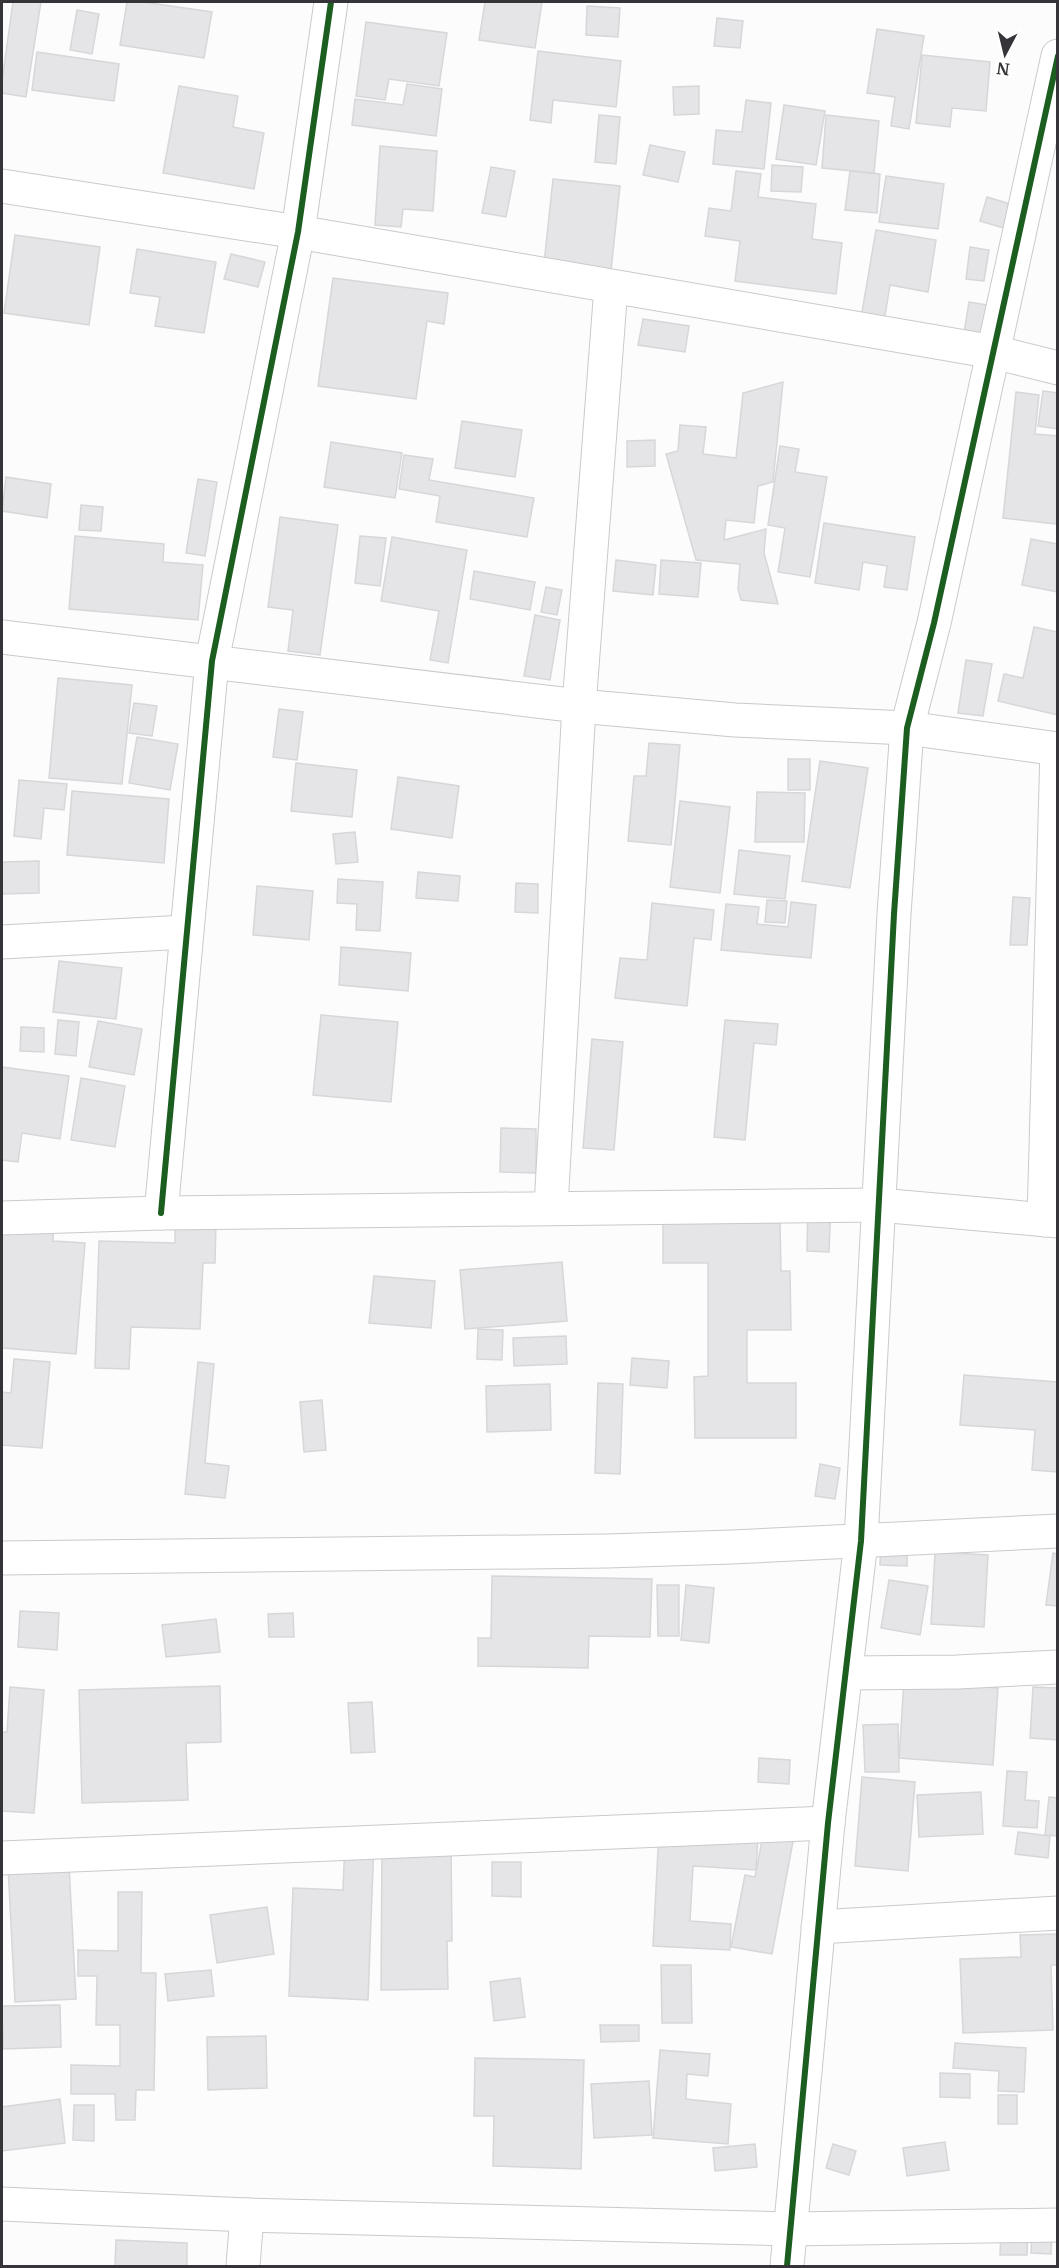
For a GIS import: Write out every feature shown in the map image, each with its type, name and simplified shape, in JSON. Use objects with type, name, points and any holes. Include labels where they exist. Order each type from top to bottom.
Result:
[{"type":"street","points":[[161,1213],[212,661],[298,232],[331,2]]},
{"type":"street","points":[[787,2266],[828,1823],[861,1541],[894,914],[907,728],[934,622],[1058,56]]},
{"type":"street","points":[[2,186],[298,232],[994,352],[1058,368]]},
{"type":"street","points":[[551,1207],[579,706],[612,287]]},
{"type":"street","points":[[2,637],[579,706],[735,720],[907,728],[1057,749],[1051,1221],[879,1205],[551,1207],[161,1213],[2,1218]]},
{"type":"street","points":[[2,942],[186,932]]},
{"type":"street","points":[[2,1558],[608,1551],[1058,1531]]},
{"type":"street","points":[[846,1673],[957,1672],[1058,1667]]},
{"type":"street","points":[[2,1858],[828,1823]]},
{"type":"street","points":[[818,1927],[1058,1913]]},
{"type":"street","points":[[2,2204],[247,2216],[790,2229],[1058,2225]]},
{"type":"street","points":[[243,2266],[247,2216]]},
{"type":"building","points":[[13,2],[41,2],[26,97],[2,93]]},
{"type":"building","points":[[127,2],[143,2],[212,12],[204,58],[120,45]]},
{"type":"building","points":[[485,2],[542,2],[535,48],[479,40]]},
{"type":"building","points":[[587,6],[620,8],[618,37],[586,35]]},
{"type":"building","points":[[77,10],[99,14],[92,54],[70,50]]},
{"type":"building","points":[[717,18],[743,21],[740,48],[714,46]]},
{"type":"building","points":[[366,22],[447,33],[439,86],[389,79],[385,100],[356,96]]},
{"type":"building","points":[[877,29],[924,36],[909,129],[891,126],[895,97],[867,93]]},
{"type":"building","points":[[538,51],[621,61],[616,107],[553,100],[551,123],[530,120]]},
{"type":"building","points":[[37,52],[119,64],[114,101],[32,90]]},
{"type":"building","points":[[922,55],[990,62],[986,111],[952,108],[950,127],[916,123]]},
{"type":"building","points":[[407,84],[442,89],[436,136],[352,125],[355,99],[403,105]]},
{"type":"building","points":[[179,86],[238,96],[233,127],[264,133],[254,189],[163,173]]},
{"type":"building","points":[[699,86],[699,114],[674,115],[673,87]]},
{"type":"building","points":[[746,100],[771,103],[764,169],[713,164],[716,130],[742,132]]},
{"type":"building","points":[[784,105],[825,111],[816,165],[776,159]]},
{"type":"building","points":[[599,115],[620,117],[616,164],[595,162]]},
{"type":"building","points":[[826,115],[879,121],[874,173],[822,168]]},
{"type":"building","points":[[650,145],[685,152],[678,182],[643,175]]},
{"type":"building","points":[[380,146],[437,151],[433,211],[403,209],[401,227],[375,225]]},
{"type":"building","points":[[772,165],[803,167],[801,192],[771,191]]},
{"type":"building","points":[[491,167],[515,171],[506,217],[482,213]]},
{"type":"building","points":[[736,171],[761,174],[758,197],[816,204],[812,239],[842,243],[836,294],[735,281],[740,241],[705,236],[709,208],[731,211]]},
{"type":"building","points":[[850,171],[880,174],[877,213],[845,210]]},
{"type":"building","points":[[886,176],[944,184],[938,229],[879,222]]},
{"type":"building","points":[[553,179],[620,186],[610,280],[543,273]]},
{"type":"building","points":[[987,197],[1014,205],[1007,229],[980,221]]},
{"type":"building","points":[[876,230],[936,240],[928,292],[890,285],[884,322],[861,318]]},
{"type":"building","points":[[15,235],[100,247],[89,325],[4,313]]},
{"type":"building","points":[[970,247],[989,250],[984,281],[966,279]]},
{"type":"building","points":[[137,249],[216,262],[204,333],[155,326],[160,297],[130,293]]},
{"type":"building","points":[[231,254],[265,262],[258,287],[224,279]]},
{"type":"building","points":[[333,278],[448,293],[444,324],[427,321],[416,399],[318,386]]},
{"type":"building","points":[[969,302],[1006,308],[1001,345],[963,339]]},
{"type":"building","points":[[643,319],[689,326],[685,352],[638,345]]},
{"type":"building","points":[[783,382],[773,482],[758,486],[754,523],[726,520],[724,540],[766,529],[764,553],[778,604],[741,600],[738,589],[740,564],[696,560],[666,454],[678,451],[680,425],[706,427],[703,454],[736,458],[743,393]]},
{"type":"building","points":[[1043,391],[1058,393],[1058,429],[1038,426]]},
{"type":"building","points":[[1016,392],[1039,395],[1035,434],[1058,436],[1058,520],[1055,524],[1003,518]]},
{"type":"building","points":[[462,421],[522,430],[515,477],[455,468]]},
{"type":"building","points":[[655,440],[655,466],[627,467],[627,441]]},
{"type":"building","points":[[331,442],[402,453],[395,498],[324,487]]},
{"type":"building","points":[[780,446],[799,449],[795,472],[827,477],[810,577],[778,572],[785,528],[768,525]]},
{"type":"building","points":[[404,455],[433,459],[429,480],[534,498],[527,537],[436,522],[440,496],[399,489]]},
{"type":"building","points":[[6,477],[51,484],[47,518],[2,511]]},
{"type":"building","points":[[198,479],[217,482],[205,556],[186,553]]},
{"type":"building","points":[[81,505],[103,507],[101,531],[79,530]]},
{"type":"building","points":[[280,517],[338,525],[320,655],[288,651],[293,610],[268,607]]},
{"type":"building","points":[[824,523],[915,537],[907,590],[884,587],[887,566],[863,562],[859,590],[815,583]]},
{"type":"building","points":[[75,536],[164,544],[163,562],[203,565],[198,620],[69,609]]},
{"type":"building","points":[[360,536],[386,538],[380,586],[355,583]]},
{"type":"building","points":[[392,537],[467,550],[448,663],[430,660],[439,611],[381,601]]},
{"type":"building","points":[[1031,539],[1058,544],[1058,592],[1022,585]]},
{"type":"building","points":[[616,560],[656,565],[653,595],[613,591]]},
{"type":"building","points":[[661,560],[701,563],[698,597],[659,594]]},
{"type":"building","points":[[474,571],[535,582],[530,610],[470,599]]},
{"type":"building","points":[[546,587],[562,590],[557,615],[541,612]]},
{"type":"building","points":[[535,615],[560,620],[550,680],[524,676]]},
{"type":"building","points":[[1034,627],[1058,632],[1058,715],[998,701],[1004,674],[1023,678]]},
{"type":"building","points":[[966,660],[992,664],[983,716],[958,713]]},
{"type":"building","points":[[58,678],[132,685],[122,784],[49,778]]},
{"type":"building","points":[[134,703],[157,706],[152,736],[129,733]]},
{"type":"building","points":[[279,709],[303,712],[297,760],[273,757]]},
{"type":"building","points":[[137,737],[178,744],[170,790],[129,783]]},
{"type":"building","points":[[649,743],[680,745],[671,845],[628,841],[634,776],[646,776]]},
{"type":"building","points":[[788,759],[810,759],[810,790],[788,790]]},
{"type":"building","points":[[820,761],[868,768],[850,888],[802,881]]},
{"type":"building","points":[[296,763],[357,770],[352,817],[291,811]]},
{"type":"building","points":[[398,777],[459,786],[452,838],[391,829]]},
{"type":"building","points":[[19,780],[67,784],[64,810],[44,808],[41,839],[14,836]]},
{"type":"building","points":[[72,791],[169,799],[164,863],[67,855]]},
{"type":"building","points":[[757,792],[805,793],[804,842],[755,842]]},
{"type":"building","points":[[680,801],[730,807],[720,893],[670,887]]},
{"type":"building","points":[[355,832],[358,862],[336,864],[333,834]]},
{"type":"building","points":[[739,850],[790,856],[785,899],[734,894]]},
{"type":"building","points":[[39,861],[39,893],[2,894],[2,862]]},
{"type":"building","points":[[418,872],[460,876],[458,901],[416,898]]},
{"type":"building","points":[[338,879],[383,882],[380,931],[356,930],[357,904],[337,903]]},
{"type":"building","points":[[516,883],[538,884],[538,913],[515,912]]},
{"type":"building","points":[[257,886],[313,891],[309,940],[253,935]]},
{"type":"building","points":[[1013,897],[1030,898],[1027,945],[1010,945]]},
{"type":"building","points":[[767,900],[787,901],[785,923],[765,922]]},
{"type":"building","points":[[791,902],[816,905],[811,958],[721,950],[726,904],[759,907],[757,924],[788,927]]},
{"type":"building","points":[[652,903],[714,910],[711,940],[694,938],[687,1006],[615,998],[620,958],[647,960]]},
{"type":"building","points":[[341,947],[411,953],[408,991],[339,985]]},
{"type":"building","points":[[59,961],[122,968],[116,1019],[53,1012]]},
{"type":"building","points":[[321,1015],[398,1022],[391,1102],[313,1095]]},
{"type":"building","points":[[58,1020],[79,1022],[76,1056],[55,1054]]},
{"type":"building","points":[[725,1020],[778,1024],[776,1045],[754,1043],[745,1140],[714,1137]]},
{"type":"building","points":[[98,1021],[142,1029],[134,1075],[89,1067]]},
{"type":"building","points":[[21,1027],[44,1028],[44,1052],[20,1051]]},
{"type":"building","points":[[592,1039],[623,1042],[614,1150],[583,1148]]},
{"type":"building","points":[[2,1067],[69,1076],[60,1139],[22,1133],[18,1162],[2,1160]]},
{"type":"building","points":[[81,1078],[125,1086],[115,1147],[71,1140]]},
{"type":"building","points":[[501,1128],[536,1129],[536,1173],[500,1172]]},
{"type":"building","points":[[808,1205],[831,1205],[829,1252],[807,1251]]},
{"type":"building","points":[[2,1220],[54,1224],[53,1241],[85,1243],[76,1354],[2,1348]]},
{"type":"building","points":[[175,1221],[216,1223],[215,1263],[203,1263],[200,1329],[131,1327],[129,1369],[95,1368],[99,1241],[175,1243]]},
{"type":"building","points":[[663,1222],[780,1222],[781,1271],[790,1271],[791,1330],[747,1330],[747,1383],[796,1383],[796,1438],[695,1438],[694,1377],[708,1376],[708,1263],[663,1263]]},
{"type":"building","points":[[562,1262],[567,1321],[465,1329],[460,1270]]},
{"type":"building","points":[[374,1276],[435,1281],[431,1328],[369,1323]]},
{"type":"building","points":[[478,1329],[503,1330],[502,1360],[477,1359]]},
{"type":"building","points":[[566,1336],[567,1364],[514,1366],[513,1338]]},
{"type":"building","points":[[632,1358],[669,1361],[667,1388],[630,1385]]},
{"type":"building","points":[[14,1359],[50,1362],[42,1448],[2,1445],[2,1392],[11,1393]]},
{"type":"building","points":[[198,1362],[214,1364],[205,1463],[229,1466],[225,1498],[185,1494]]},
{"type":"building","points":[[964,1375],[1058,1382],[1058,1472],[1032,1470],[1035,1430],[960,1425]]},
{"type":"building","points":[[598,1383],[623,1384],[620,1474],[595,1473]]},
{"type":"building","points":[[550,1384],[551,1430],[487,1432],[486,1386]]},
{"type":"building","points":[[322,1400],[326,1450],[304,1452],[300,1402]]},
{"type":"building","points":[[820,1464],[840,1468],[835,1499],[815,1496]]},
{"type":"building","points":[[881,1532],[908,1532],[907,1566],[880,1565]]},
{"type":"building","points":[[935,1552],[988,1555],[984,1627],[931,1624]]},
{"type":"building","points":[[1053,1553],[1058,1554],[1058,1606],[1046,1605]]},
{"type":"building","points":[[492,1576],[652,1579],[650,1637],[589,1636],[588,1668],[478,1666],[478,1638],[491,1638]]},
{"type":"building","points":[[889,1580],[928,1586],[920,1635],[881,1628]]},
{"type":"building","points":[[657,1585],[679,1585],[679,1636],[658,1636]]},
{"type":"building","points":[[686,1585],[714,1588],[709,1643],[681,1640]]},
{"type":"building","points":[[20,1611],[59,1613],[57,1650],[18,1647]]},
{"type":"building","points":[[293,1613],[294,1637],[269,1637],[268,1614]]},
{"type":"building","points":[[216,1619],[220,1652],[166,1657],[162,1625]]},
{"type":"building","points":[[904,1681],[998,1688],[993,1765],[899,1758]]},
{"type":"building","points":[[220,1686],[221,1742],[186,1743],[188,1800],[82,1803],[79,1690]]},
{"type":"building","points":[[10,1687],[44,1690],[34,1813],[2,1811],[2,1732],[7,1732]]},
{"type":"building","points":[[1033,1687],[1058,1688],[1058,1740],[1030,1738]]},
{"type":"building","points":[[372,1702],[375,1752],[351,1753],[348,1703]]},
{"type":"building","points":[[898,1724],[899,1772],[865,1772],[863,1725]]},
{"type":"building","points":[[759,1758],[790,1760],[789,1784],[758,1782]]},
{"type":"building","points":[[1007,1771],[1027,1772],[1025,1800],[1039,1801],[1037,1828],[1003,1826]]},
{"type":"building","points":[[862,1777],[915,1782],[908,1871],[855,1866]]},
{"type":"building","points":[[981,1792],[983,1834],[919,1837],[917,1795]]},
{"type":"building","points":[[1049,1797],[1058,1798],[1058,1836],[1045,1835]]},
{"type":"building","points":[[659,1830],[758,1836],[756,1870],[693,1866],[690,1921],[731,1924],[730,1950],[653,1946]]},
{"type":"building","points":[[764,1830],[794,1836],[772,1954],[731,1947],[745,1875],[755,1877]]},
{"type":"building","points":[[1018,1832],[1050,1836],[1048,1858],[1015,1854]]},
{"type":"building","points":[[345,1841],[374,1842],[368,2000],[289,1996],[293,1888],[343,1890]]},
{"type":"building","points":[[451,1842],[452,1941],[447,1941],[448,1989],[381,1990],[382,1843]]},
{"type":"building","points":[[492,1862],[521,1862],[521,1897],[492,1896]]},
{"type":"building","points":[[69,1864],[76,1999],[15,2002],[8,1867]]},
{"type":"building","points":[[118,1892],[142,1892],[141,1973],[156,1973],[154,2090],[136,2090],[135,2120],[116,2120],[115,2094],[71,2094],[71,2065],[120,2066],[120,2025],[96,2025],[97,1976],[78,1976],[78,1950],[118,1951]]},
{"type":"building","points":[[267,1907],[274,1954],[217,1963],[210,1915]]},
{"type":"building","points":[[1058,1934],[1058,1965],[1051,1965],[1053,2030],[963,2033],[960,1959],[1021,1957],[1020,1935]]},
{"type":"building","points":[[661,1965],[691,1965],[692,2023],[662,2023]]},
{"type":"building","points":[[211,1970],[214,1996],[168,2001],[165,1974]]},
{"type":"building","points":[[520,1978],[525,2017],[494,2021],[490,1982]]},
{"type":"building","points":[[60,2005],[61,2047],[3,2049],[2,2006]]},
{"type":"building","points":[[600,2025],[639,2025],[639,2041],[601,2042]]},
{"type":"building","points":[[266,2036],[267,2088],[208,2090],[207,2037]]},
{"type":"building","points":[[955,2043],[1026,2048],[1024,2092],[998,2091],[999,2071],[953,2068]]},
{"type":"building","points":[[660,2050],[710,2054],[708,2076],[687,2074],[686,2099],[731,2104],[728,2144],[653,2138]]},
{"type":"building","points":[[475,2058],[584,2060],[581,2169],[493,2166],[494,2116],[474,2116]]},
{"type":"building","points":[[940,2073],[970,2074],[970,2098],[940,2097]]},
{"type":"building","points":[[649,2081],[652,2135],[594,2138],[591,2084]]},
{"type":"building","points":[[998,2095],[1017,2095],[1017,2124],[998,2124]]},
{"type":"building","points":[[60,2099],[65,2143],[2,2151],[2,2107]]},
{"type":"building","points":[[74,2105],[94,2105],[94,2141],[73,2140]]},
{"type":"building","points":[[945,2142],[949,2170],[907,2176],[903,2148]]},
{"type":"building","points":[[755,2144],[757,2167],[715,2171],[713,2148]]},
{"type":"building","points":[[833,2144],[856,2151],[849,2175],[826,2168]]},
{"type":"building","points":[[1001,2229],[1028,2230],[1027,2255],[1000,2255]]},
{"type":"building","points":[[1032,2230],[1052,2231],[1051,2254],[1031,2253]]},
{"type":"building","points":[[116,2240],[187,2243],[187,2266],[115,2266]]},
{"type":"cycle path","points":[[161,1213],[212,661],[298,232],[331,2]]},
{"type":"cycle path","points":[[787,2266],[828,1823],[861,1541],[894,914],[907,728],[934,623],[1058,56]]}]
